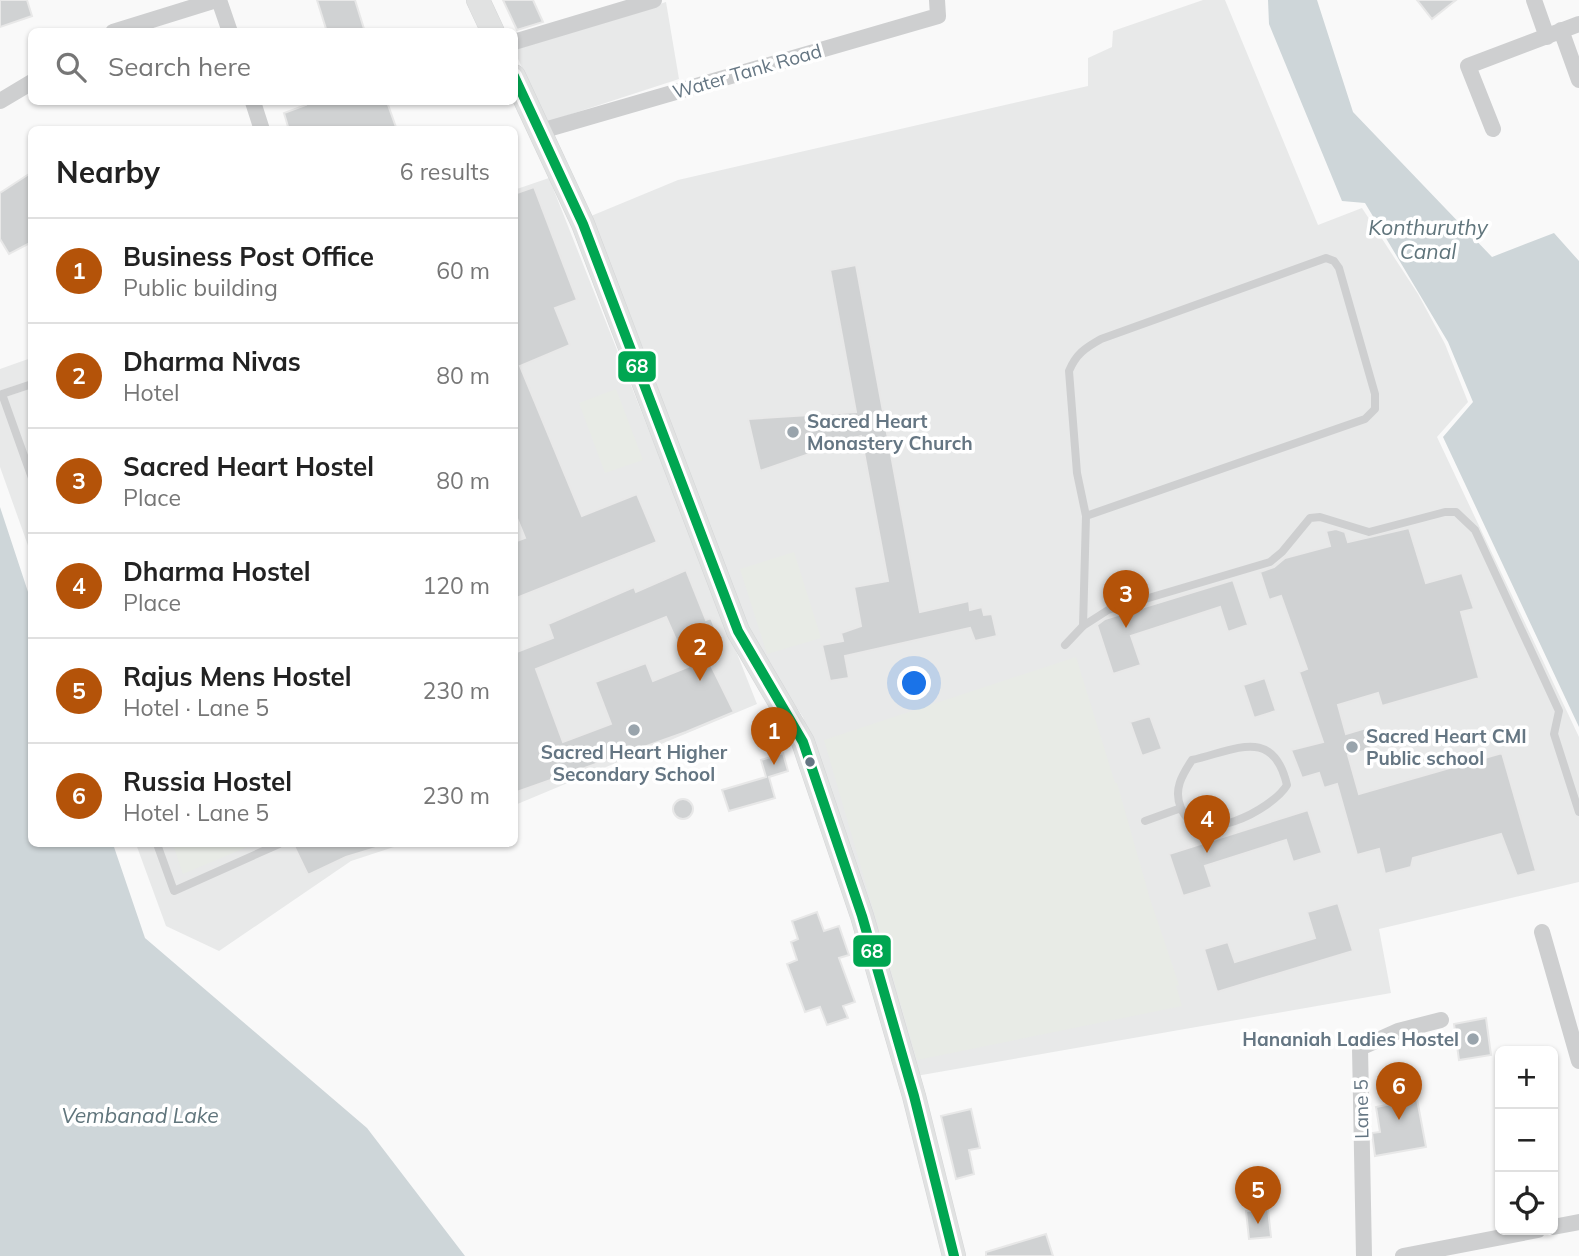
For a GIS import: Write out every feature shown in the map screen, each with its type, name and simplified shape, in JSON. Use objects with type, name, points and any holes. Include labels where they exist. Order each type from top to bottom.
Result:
[{"type":"main road","points":[[478,0],[491,28]]},
{"type":"main road","points":[[518,84],[583,224],[738,631],[803,742],[865,929],[914,1096],[954,1256]]},
{"type":"street","points":[[124,28],[192,4],[218,0],[228,28]]},
{"type":"street","points":[[518,41],[654,0]]},
{"type":"street","name":"Water Tank Road","points":[[541,131],[938,16],[937,0]]},
{"type":"street","points":[[1534,0],[1579,80]]},
{"type":"street","points":[[1493,129],[1468,66],[1579,24]]},
{"type":"street","points":[[0,102],[28,84]]},
{"type":"street","points":[[254,105],[261,126]]},
{"type":"street","points":[[1542,932],[1579,1060]]},
{"type":"street","name":"Lane 5","points":[[1364,1256],[1360,1048],[1398,1031],[1441,1020]]},
{"type":"street","points":[[1558,1226],[1579,1222]]},
{"type":"street","points":[[1403,1256],[1512,1235]]},
{"type":"lane","points":[[1083,626],[1086,516],[1077,473],[1069,371],[1083,348],[1326,258],[1334,261],[1339,268],[1375,394],[1375,409],[1350,427],[1086,516]]},
{"type":"lane","points":[[28,385],[2,394],[28,467]]},
{"type":"lane","points":[[1065,645],[1083,626],[1108,610],[1270,562],[1282,552],[1310,518],[1320,517],[1369,532],[1445,512],[1456,512],[1475,530],[1559,711],[1554,734],[1579,812]]},
{"type":"lane","points":[[1256,745],[1270,750],[1283,767],[1287,785],[1280,796],[1243,817],[1217,825],[1195,825],[1184,816],[1181,808],[1177,791],[1181,776],[1192,760],[1256,745]]},
{"type":"lane","points":[[1145,821],[1181,808]]},
{"type":"lane","points":[[158,847],[174,891],[272,847]]},
{"type":"shaded area","points":[[1203,0],[1225,0],[1318,225],[1362,208],[1418,294],[1445,344],[1468,402],[1437,437],[1579,737],[1579,882],[1379,929],[1391,993],[916,1076],[803,717],[745,630],[652,371],[591,216],[678,180],[1088,86],[1088,58],[1112,47],[1113,31]]},
{"type":"shaded area","points":[[666,2],[679,79],[547,122],[518,59],[518,49]]},
{"type":"shaded area","points":[[549,178],[757,704],[518,804],[518,189]]},
{"type":"shaded area","points":[[28,359],[28,546],[0,467],[0,369]]},
{"type":"shaded area","points":[[616,389],[643,460],[605,473],[579,403]]},
{"type":"shaded area","points":[[794,552],[821,638],[767,654],[740,569]]},
{"type":"shaded area","points":[[1076,657],[1179,985],[1176,986],[1182,1006],[917,1060],[824,740]]},
{"type":"shaded area","points":[[137,847],[394,847],[351,861],[219,951],[166,926]]},
{"type":"shaded area","points":[[174,847],[247,847],[183,874]]},
{"type":"water","name":"Konthuruthy Canal","points":[[1268,0],[1317,0],[1353,112],[1492,257],[1554,233],[1579,261],[1579,727],[1443,437],[1473,402],[1448,342],[1365,203],[1342,201],[1269,24]]},
{"type":"water","name":"Vembanad Lake","points":[[0,507],[28,592],[28,847],[114,847],[145,938],[367,1128],[465,1256],[0,1256]]},
{"type":"building","points":[[0,0],[27,0],[32,16],[0,27]]},
{"type":"building","points":[[317,0],[355,0],[364,28],[326,28]]},
{"type":"building","points":[[503,0],[533,0],[543,22],[516,28]]},
{"type":"building","points":[[1417,0],[1456,0],[1432,19]]},
{"type":"building","points":[[306,105],[388,105],[396,126],[288,126],[284,113]]},
{"type":"building","points":[[28,175],[28,244],[9,254],[0,239],[0,193]]},
{"type":"building","points":[[534,187],[577,300],[555,308],[570,345],[520,366],[582,516],[637,494],[657,542],[518,597],[518,541],[525,538],[518,521],[518,193]]},
{"type":"building","points":[[856,265],[920,612],[969,601],[970,610],[982,607],[984,615],[992,614],[997,636],[975,641],[970,628],[845,656],[849,678],[830,681],[822,645],[843,641],[841,633],[861,626],[854,587],[888,581],[861,436],[760,471],[748,419],[856,412],[830,270]]},
{"type":"building","points":[[1409,528],[1426,583],[1462,573],[1474,609],[1461,612],[1479,678],[1382,706],[1378,693],[1338,705],[1346,734],[1366,728],[1372,749],[1348,755],[1359,794],[1502,753],[1536,871],[1517,876],[1501,834],[1413,858],[1411,867],[1385,874],[1379,849],[1357,855],[1337,784],[1324,788],[1319,773],[1302,778],[1291,750],[1323,742],[1299,672],[1307,669],[1281,596],[1269,600],[1260,572],[1274,567],[1285,558],[1330,546],[1326,531],[1336,529],[1345,532],[1348,542]]},
{"type":"building","points":[[686,570],[706,620],[711,618],[716,631],[698,639],[734,712],[686,732],[518,792],[518,651],[553,638],[548,624],[634,587],[636,592]],"holes":[[[666,617],[688,667],[653,681],[646,663],[595,682],[611,724],[563,742],[536,669]]]},
{"type":"building","points":[[1233,580],[1248,625],[1228,632],[1220,607],[1131,636],[1141,665],[1113,674],[1097,625],[1105,619]]},
{"type":"building","points":[[1265,678],[1276,711],[1254,718],[1243,685]]},
{"type":"building","points":[[1150,716],[1162,749],[1142,756],[1130,722]]},
{"type":"building","points":[[783,753],[788,771],[769,777],[775,798],[729,811],[722,790],[766,777],[761,760]]},
{"type":"building","points":[[683,799],[690,802],[693,809],[690,816],[683,819],[676,816],[673,809],[676,802]]},
{"type":"building","points":[[1308,810],[1322,853],[1293,862],[1286,840],[1205,866],[1212,887],[1183,896],[1169,854]]},
{"type":"building","points":[[294,847],[379,847],[346,857],[308,875]]},
{"type":"building","points":[[1338,903],[1353,951],[1217,992],[1204,949],[1228,942],[1235,962],[1315,938],[1307,912]]},
{"type":"building","points":[[817,912],[824,931],[839,926],[849,955],[839,958],[855,1002],[843,1006],[848,1018],[827,1025],[820,1007],[805,1012],[787,964],[797,960],[791,942],[798,939],[792,921]]},
{"type":"building","name":"Hananiah Ladies Hostel","points":[[1486,1018],[1491,1055],[1459,1060],[1454,1024]]},
{"type":"building","points":[[1417,1099],[1426,1147],[1375,1156],[1372,1133],[1380,1132],[1376,1107]]},
{"type":"building","points":[[971,1109],[980,1148],[969,1150],[974,1174],[956,1179],[941,1116]]},
{"type":"building","points":[[1268,1209],[1271,1237],[1249,1239],[1246,1211]]},
{"type":"building","points":[[1046,1234],[1053,1256],[986,1256],[986,1252]]},
{"type":"transit line","name":"68","points":[[518,85],[583,224],[738,631],[803,742],[862,916],[914,1096],[954,1256]]},
{"type":"place","name":"Sacred Heart Monastery Church","points":[[793,432]]},
{"type":"place","name":"Sacred Heart Hostel","points":[[1126,628]]},
{"type":"place","name":"Dharma Nivas","points":[[700,681]]},
{"type":"place","name":"Sacred Heart Higher Secondary School","points":[[634,730]]},
{"type":"place","name":"Sacred Heart CMI Public school","points":[[1352,747]]},
{"type":"place","name":"Business Post Office","points":[[774,765]]},
{"type":"place","name":"Dharma Hostel","points":[[1207,853]]},
{"type":"place","name":"Hananiah Ladies Hostel","points":[[1473,1039]]},
{"type":"place","name":"Russia Hostel","points":[[1399,1120]]},
{"type":"place","name":"Rajus Mens Hostel","points":[[1258,1224]]}]
